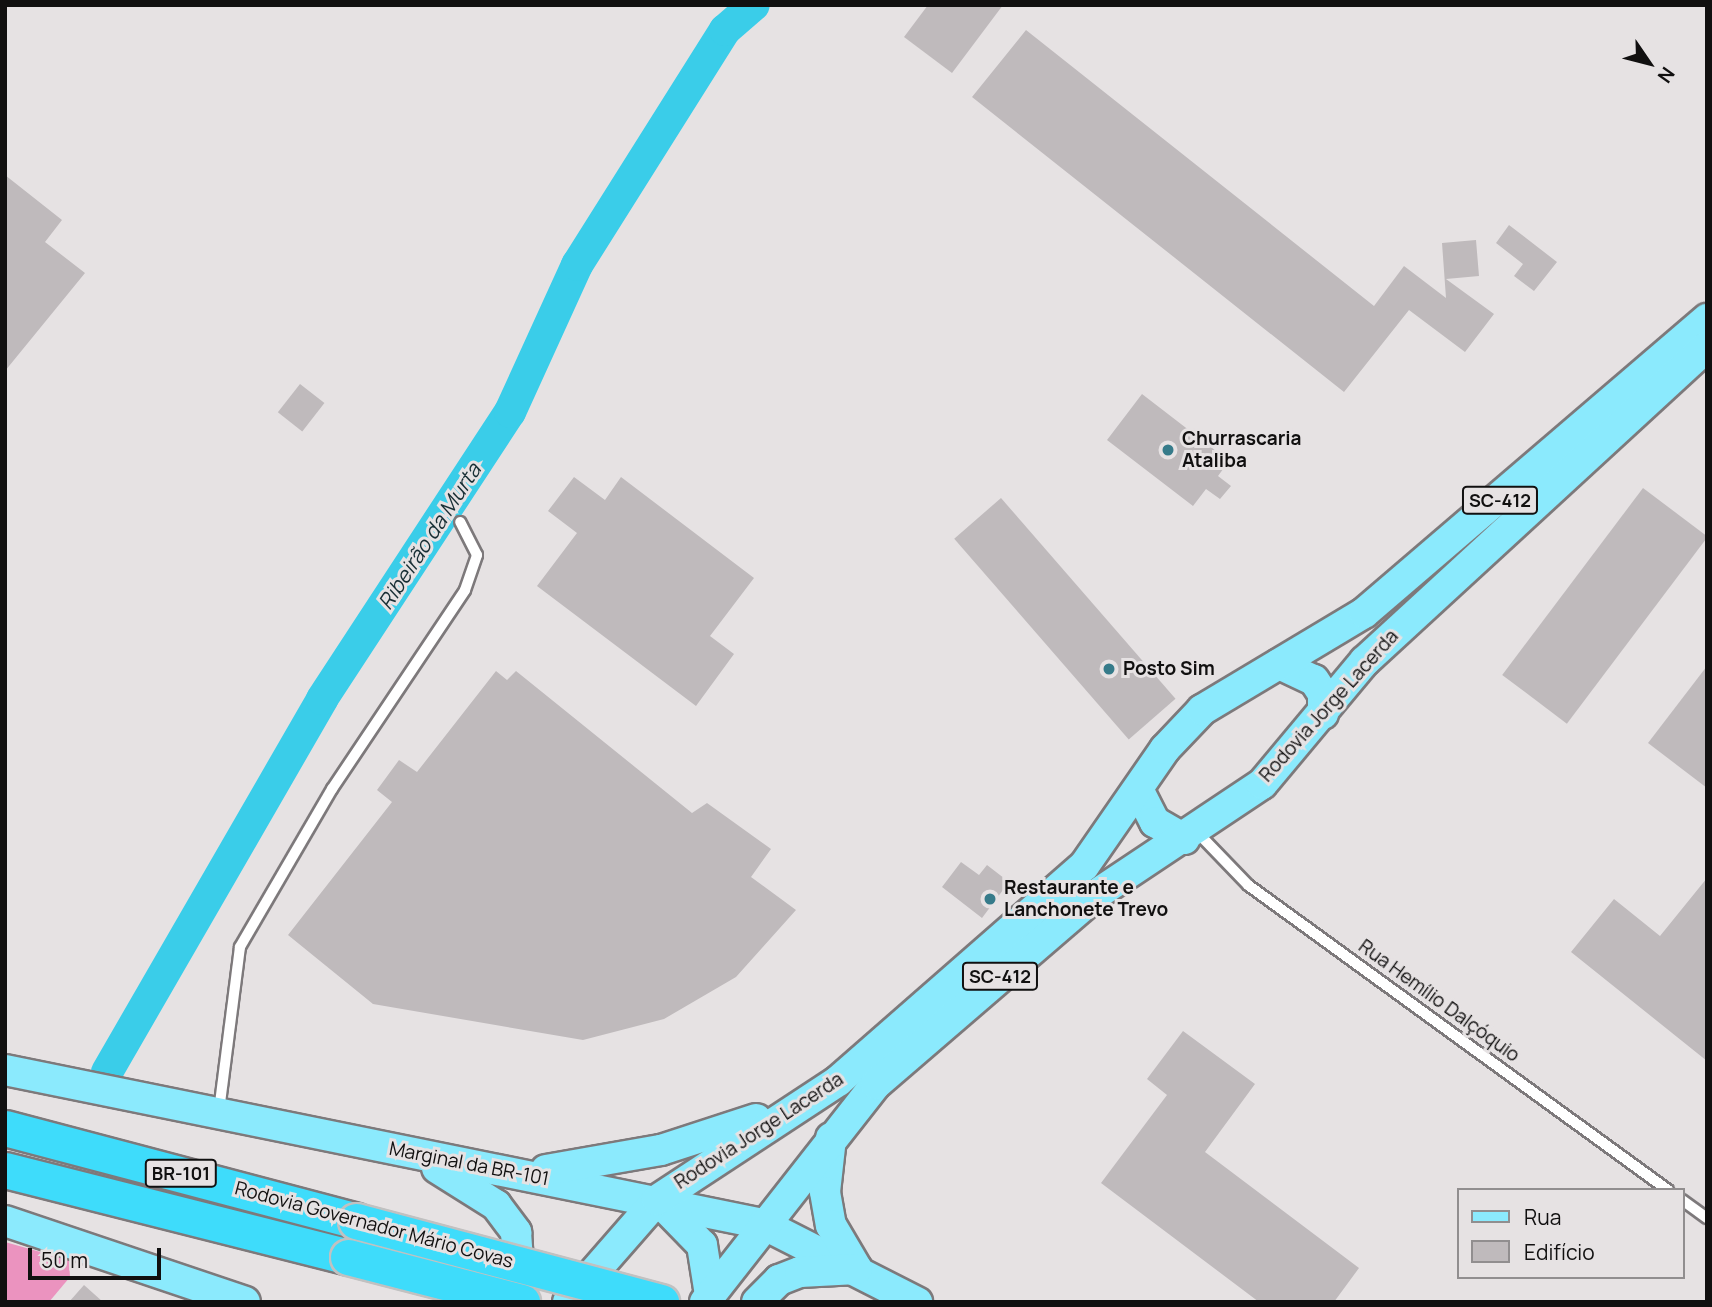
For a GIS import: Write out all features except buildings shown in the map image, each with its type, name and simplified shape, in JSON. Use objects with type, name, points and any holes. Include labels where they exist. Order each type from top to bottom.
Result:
[{"type":"highway","name":"Rodovia Governador Mário Covas","points":[[5,1128],[661,1302]]},
{"type":"highway","name":"Rodovia Governador Mário Covas","points":[[5,1170],[522,1302]]},
{"type":"main road","name":"Rodovia Jorge Lacerda","points":[[568,1302],[657,1200],[818,1096],[1084,866],[1139,791],[1165,750],[1202,710],[1387,595],[1707,319]]},
{"type":"main road","name":"Rodovia Jorge Lacerda","points":[[708,1299],[832,1135],[876,1084],[1075,911],[1191,835],[1269,777],[1365,661],[1446,583],[1707,347]]},
{"type":"main road","points":[[1279,664],[1314,680],[1323,694],[1323,714]]},
{"type":"main road","points":[[1139,791],[1154,822],[1191,835]]},
{"type":"main road","name":"Marginal da BR-101","points":[[5,1070],[219,1111],[405,1152],[657,1200],[763,1224],[857,1269],[917,1302]]},
{"type":"main road","points":[[521,1173],[662,1150],[818,1096]]},
{"type":"main road","points":[[757,1302],[779,1280],[800,1272],[857,1269],[831,1225],[825,1192],[832,1135]]},
{"type":"main road","points":[[405,1152],[472,1185],[516,1232],[518,1263],[508,1302]]},
{"type":"main road","points":[[657,1200],[702,1245],[708,1299]]},
{"type":"main road","points":[[5,1221],[244,1302]]},
{"type":"lane","points":[[219,1111],[240,947],[332,789],[465,590],[477,555],[460,522]]},
{"type":"lane","name":"Rua Hemílio Dalçóquio","points":[[1191,835],[1248,885],[1665,1188]]},
{"type":"lane","points":[[1684,1201],[1707,1218]]},
{"type":"shaded area","points":[[5,1242],[69,1260],[70,1277],[49,1302],[5,1302]]},
{"type":"waterway","name":"Ribeirão da Murta","points":[[107,1072],[322,699],[510,412],[577,265],[725,30],[754,5]]},
{"type":"place","name":"Churrascaria Ataliba","points":[[1168,450]]},
{"type":"place","name":"Posto Sim","points":[[1109,669]]},
{"type":"place","name":"Restaurante e Lanchonete Trevo","points":[[990,899]]}]
